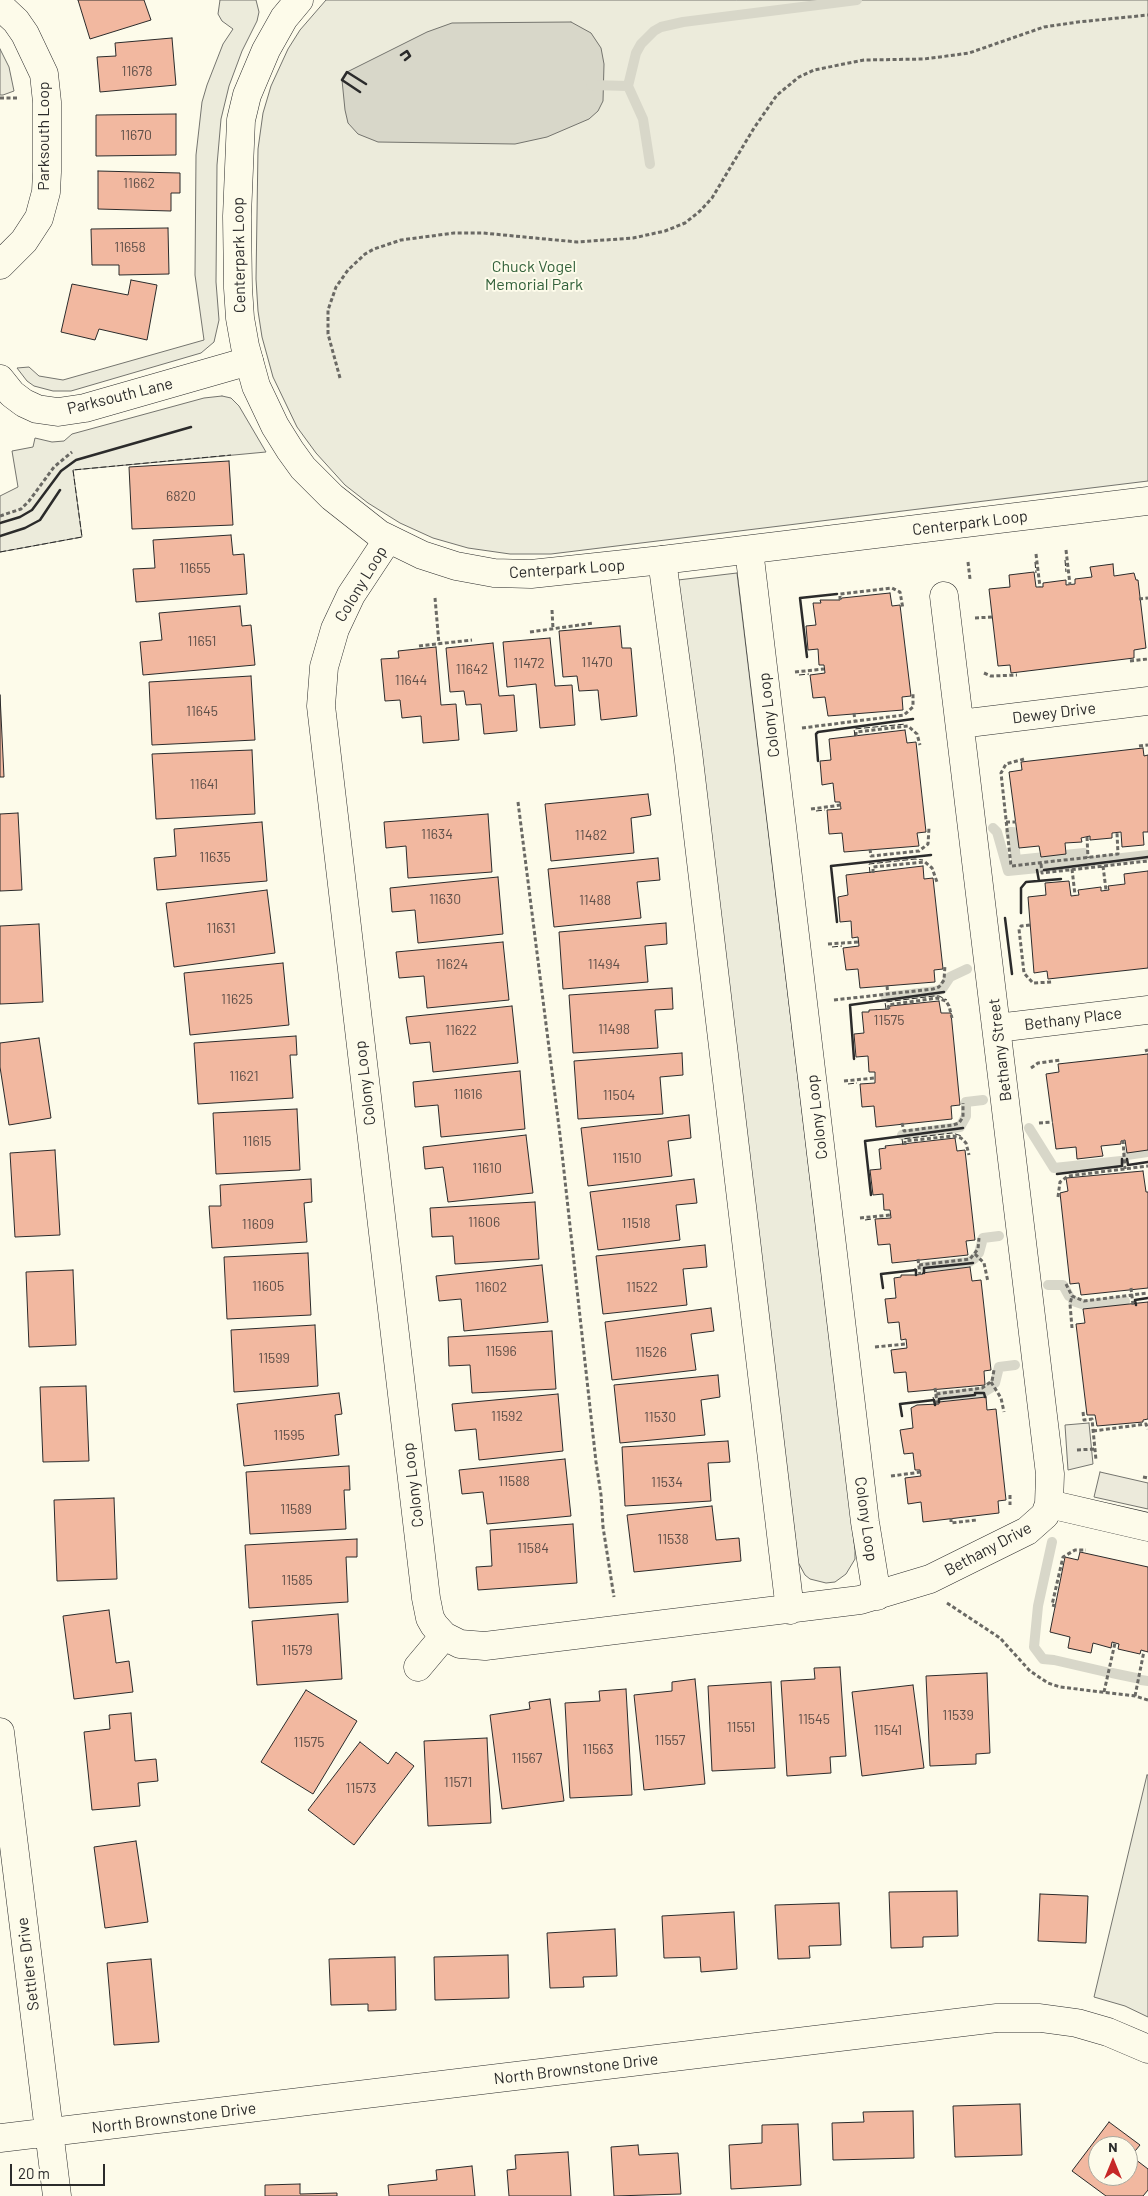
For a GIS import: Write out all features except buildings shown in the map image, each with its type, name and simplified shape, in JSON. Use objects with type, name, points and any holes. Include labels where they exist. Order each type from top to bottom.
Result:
[{"type":"street","name":"Centerpark Loop","points":[[295,1],[278,28],[255,73],[241,120],[237,216],[240,318],[249,361],[265,406],[296,459],[332,497],[354,516],[388,539],[433,559],[481,571],[507,574],[558,573],[1148,501]]},
{"type":"street","name":"Parksouth Loop","points":[[0,6],[16,20],[25,34],[44,74],[47,102],[47,172],[46,192],[39,218],[24,241],[0,265]]},
{"type":"street","name":"Parksouth Lane","points":[[0,379],[12,394],[24,404],[37,409],[58,412],[84,408],[249,361]]},
{"type":"street","name":"Colony Loop","points":[[388,539],[351,595],[335,630],[324,667],[322,714],[426,1598],[430,1618],[444,1636]]},
{"type":"street","name":"Colony Loop","points":[[749,550],[865,1522],[877,1596]]},
{"type":"street","points":[[662,560],[688,752],[790,1610]]},
{"type":"street","name":"Bethany Street","points":[[944,596],[1050,1474],[1049,1504]]},
{"type":"street","name":"Dewey Drive","points":[[960,724],[1148,701]]},
{"type":"street","name":"Bethany Place","points":[[997,1028],[1148,1010]]},
{"type":"street","points":[[1049,1504],[1148,1527]]},
{"type":"street","name":"Bethany Drive","points":[[877,1596],[930,1579],[1027,1531],[1045,1516],[1049,1504]]},
{"type":"street","points":[[418,1667],[444,1636],[467,1646],[485,1646],[790,1610],[877,1596]]},
{"type":"street","name":"Settlers Drive","points":[[0,1732],[56,2196]]},
{"type":"street","name":"North Brownstone Drive","points":[[0,2138],[997,2018],[1040,2018],[1076,2023],[1108,2032],[1148,2049]]},
{"type":"path","points":[[340,378],[328,334],[327,322],[330,303],[336,286],[348,270],[365,254],[374,249],[402,240],[454,233],[483,233],[577,242],[633,238],[665,231],[684,223],[700,211],[712,198],[754,128],[777,95],[799,77],[814,70],[864,60],[924,59],[969,53],[1044,27],[1148,15]]},
{"type":"path","points":[[0,98],[20,98]]},
{"type":"path","points":[[0,516],[21,509],[54,467],[72,452]]},
{"type":"path","points":[[1066,550],[1070,585]]},
{"type":"path","points":[[1036,554],[1040,587]]},
{"type":"path","points":[[840,600],[840,594],[892,588],[900,592],[903,609]]},
{"type":"path","points":[[434,598],[439,644]]},
{"type":"path","points":[[1139,600],[1148,598]]},
{"type":"path","points":[[552,610],[553,629]]},
{"type":"path","points":[[975,618],[992,617]]},
{"type":"path","points":[[530,632],[594,623]]},
{"type":"path","points":[[419,646],[472,640]]},
{"type":"path","points":[[1130,660],[1148,658]]},
{"type":"path","points":[[795,672],[824,669]]},
{"type":"path","points":[[802,728],[907,714],[913,707],[913,692]]},
{"type":"path","points":[[854,713],[855,721]]},
{"type":"path","points":[[856,736],[856,732],[908,726],[917,734],[920,745]]},
{"type":"path","points":[[1138,746],[1148,745]]},
{"type":"path","points":[[1024,759],[1006,764],[1002,770],[1011,866],[1118,854],[1116,833]]},
{"type":"path","points":[[518,802],[559,1125],[603,1527],[614,1596]]},
{"type":"path","points":[[811,808],[841,805]]},
{"type":"path","points":[[1006,822],[1016,822]]},
{"type":"path","points":[[870,849],[871,856],[919,851],[928,844],[929,828]]},
{"type":"path","points":[[1087,837],[1088,858]]},
{"type":"path","points":[[1041,864],[1042,873],[1148,861]]},
{"type":"path","points":[[873,873],[873,867],[925,862],[932,868],[937,882]]},
{"type":"path","points":[[1103,866],[1106,890]]},
{"type":"path","points":[[1072,869],[1075,896]]},
{"type":"path","points":[[1030,926],[1022,926],[1019,929],[1024,973],[1033,983],[1052,982]]},
{"type":"path","points":[[828,944],[858,942]]},
{"type":"path","points":[[834,1000],[939,987],[944,980],[945,965]]},
{"type":"path","points":[[887,986],[888,994]]},
{"type":"path","points":[[888,1009],[888,1005],[938,998],[944,1000],[949,1006],[952,1018]]},
{"type":"path","points":[[1030,1072],[1030,1068],[1038,1064],[1061,1060]]},
{"type":"path","points":[[844,1081],[875,1078]]},
{"type":"path","points":[[902,1123],[904,1131],[953,1125],[959,1123],[963,1117],[963,1103]]},
{"type":"path","points":[[1036,1123],[1053,1122]]},
{"type":"path","points":[[905,1145],[905,1142],[952,1136],[961,1138],[966,1143],[969,1155]]},
{"type":"path","points":[[1123,1140],[1125,1169]]},
{"type":"path","points":[[1058,1197],[1059,1184],[1065,1177],[1117,1172],[1148,1166]]},
{"type":"path","points":[[860,1218],[890,1215]]},
{"type":"path","points":[[919,1265],[967,1260],[978,1250],[979,1238]]},
{"type":"path","points":[[975,1254],[984,1263],[988,1282]]},
{"type":"path","points":[[918,1259],[920,1275]]},
{"type":"path","points":[[1066,1284],[1072,1296],[1070,1304],[1072,1328]]},
{"type":"path","points":[[1131,1288],[1133,1305]]},
{"type":"path","points":[[1072,1296],[1088,1300],[1148,1293]]},
{"type":"path","points":[[876,1347],[906,1344]]},
{"type":"path","points":[[936,1394],[982,1388],[991,1382],[994,1370]]},
{"type":"path","points":[[991,1382],[1001,1398],[1004,1412]]},
{"type":"path","points":[[935,1388],[937,1404]]},
{"type":"path","points":[[1084,1412],[1084,1420],[1092,1419],[1096,1460]]},
{"type":"path","points":[[1145,1420],[1148,1429]]},
{"type":"path","points":[[1093,1431],[1146,1424]]},
{"type":"path","points":[[1076,1450],[1094,1448]]},
{"type":"path","points":[[891,1476],[921,1472]]},
{"type":"path","points":[[1143,1477],[1148,1478]]},
{"type":"path","points":[[1056,1606],[1052,1605],[1063,1557],[1075,1550],[1086,1550]]},
{"type":"path","points":[[945,1602],[1000,1638],[1030,1671],[1048,1684],[1135,1696],[1148,1700]]},
{"type":"path","points":[[1104,1692],[1115,1644]]},
{"type":"path","points":[[1135,1696],[1144,1651]]},
{"type":"green space","points":[[220,0],[256,0],[259,12],[257,21],[242,51],[229,86],[221,119],[217,165],[216,282],[219,320],[214,342],[201,353],[71,391],[53,391],[34,386],[27,381],[17,368],[29,367],[39,376],[63,380],[204,340],[195,275],[196,155],[202,102],[223,44],[233,29],[222,21],[218,14]]},
{"type":"green space","name":"Chuck Vogel Memorial Park","points":[[326,0],[1148,0],[1148,481],[551,554],[510,554],[468,548],[433,538],[400,523],[368,503],[345,485],[316,453],[297,427],[273,377],[262,337],[258,311],[256,279],[258,149],[263,113],[271,86],[288,49],[300,30]]},
{"type":"green space","points":[[0,49],[9,67],[14,91],[3,95],[0,95]]},
{"type":"green space","points":[[222,396],[231,398],[239,406],[266,452],[73,470],[82,537],[0,552],[0,496],[18,487],[12,451],[33,447],[35,438],[52,442],[64,441],[72,434],[204,398]]},
{"type":"green space","points":[[737,573],[855,1550],[855,1559],[846,1574],[835,1582],[826,1583],[810,1579],[805,1575],[798,1562],[678,580]]},
{"type":"green space","points":[[1147,1775],[1148,2017],[1125,2006],[1094,1997]]},
{"type":"shaded area","points":[[571,22],[591,33],[601,48],[604,64],[603,101],[598,111],[589,119],[547,137],[515,144],[378,142],[358,134],[348,123],[342,80],[347,72],[427,32],[452,23]]},
{"type":"shaded area","points":[[1089,1423],[1093,1464],[1068,1470],[1065,1425]]},
{"type":"shaded area","points":[[1100,1472],[1148,1483],[1148,1509],[1094,1497]]},
{"type":"waterway","points":[[650,164],[643,119],[628,86],[636,53],[641,44],[654,31],[661,27],[683,22],[857,0]]},
{"type":"waterway","points":[[591,85],[628,86]]},
{"type":"waterway","points":[[993,828],[997,832],[1008,871],[1038,868]]},
{"type":"waterway","points":[[1010,832],[1013,832],[1016,860],[1084,853]]},
{"type":"waterway","points":[[1045,867],[1148,855]]},
{"type":"waterway","points":[[886,997],[942,989],[950,977],[967,969]]},
{"type":"waterway","points":[[902,1135],[960,1127],[966,1116],[966,1102],[983,1100]]},
{"type":"waterway","points":[[1029,1128],[1054,1168],[1121,1161]]},
{"type":"waterway","points":[[1127,1155],[1148,1152]]},
{"type":"waterway","points":[[979,1253],[983,1238],[999,1236]]},
{"type":"waterway","points":[[924,1267],[969,1262],[975,1258]]},
{"type":"waterway","points":[[1048,1285],[1063,1285],[1069,1296]]},
{"type":"waterway","points":[[1073,1301],[1085,1305],[1125,1301]]},
{"type":"waterway","points":[[995,1383],[999,1367],[1015,1365]]},
{"type":"waterway","points":[[939,1396],[984,1392],[992,1387]]},
{"type":"waterway","points":[[1052,1542],[1038,1606],[1034,1647],[1043,1659],[1106,1672]]},
{"type":"waterway","points":[[1112,1673],[1136,1678]]},
{"type":"waterway","points":[[1141,1680],[1148,1681]]},
{"type":"fence","points":[[0,552],[82,537],[73,470],[231,455]]},
{"type":"fence","points":[[1065,560],[1066,572]]},
{"type":"fence","points":[[1035,562],[1036,573]]},
{"type":"fence","points":[[799,675],[809,674]]},
{"type":"fence","points":[[855,736],[854,729],[906,724]]},
{"type":"fence","points":[[816,811],[825,810]]},
{"type":"fence","points":[[1044,870],[1148,857]]},
{"type":"fence","points":[[870,873],[869,864],[915,859],[923,860]]},
{"type":"fence","points":[[832,947],[842,946]]},
{"type":"fence","points":[[886,1009],[885,1002],[934,996],[947,1000]]},
{"type":"fence","points":[[848,1084],[857,1083]]},
{"type":"fence","points":[[903,1145],[902,1139],[952,1133],[962,1136]]},
{"type":"fence","points":[[865,1220],[872,1219]]},
{"type":"fence","points":[[915,1268],[916,1275]]},
{"type":"fence","points":[[933,1397],[935,1405]]},
{"type":"wall","points":[[401,55],[407,51],[410,56],[405,60]]},
{"type":"wall","points":[[360,92],[342,80],[347,72],[366,84]]},
{"type":"wall","points":[[0,523],[20,517],[32,510],[61,471],[76,460],[191,427]]},
{"type":"wall","points":[[0,536],[25,528],[40,520],[60,490]]},
{"type":"wall","points":[[807,657],[800,598],[837,594]]},
{"type":"wall","points":[[818,761],[816,734],[818,732],[913,719]]},
{"type":"wall","points":[[837,922],[831,866],[931,855]]},
{"type":"wall","points":[[1044,870],[1148,857]]},
{"type":"wall","points":[[1037,870],[1039,881]]},
{"type":"wall","points":[[1021,913],[1021,888],[1026,882],[1061,879]]},
{"type":"wall","points":[[1005,918],[1012,974]]},
{"type":"wall","points":[[854,1059],[850,1005],[944,992]]},
{"type":"wall","points":[[871,1195],[865,1141],[963,1128]]},
{"type":"wall","points":[[1057,1174],[1122,1166],[1122,1159]]},
{"type":"wall","points":[[1127,1159],[1128,1165],[1148,1162]]},
{"type":"wall","points":[[924,1273],[924,1268],[973,1263]]},
{"type":"wall","points":[[883,1288],[881,1274],[916,1270],[916,1275]]},
{"type":"wall","points":[[1136,1305],[1135,1300],[1148,1298]]},
{"type":"wall","points":[[939,1402],[939,1399],[975,1395],[975,1393],[984,1393],[985,1397]]},
{"type":"wall","points":[[902,1416],[900,1404],[934,1400],[935,1405]]}]
